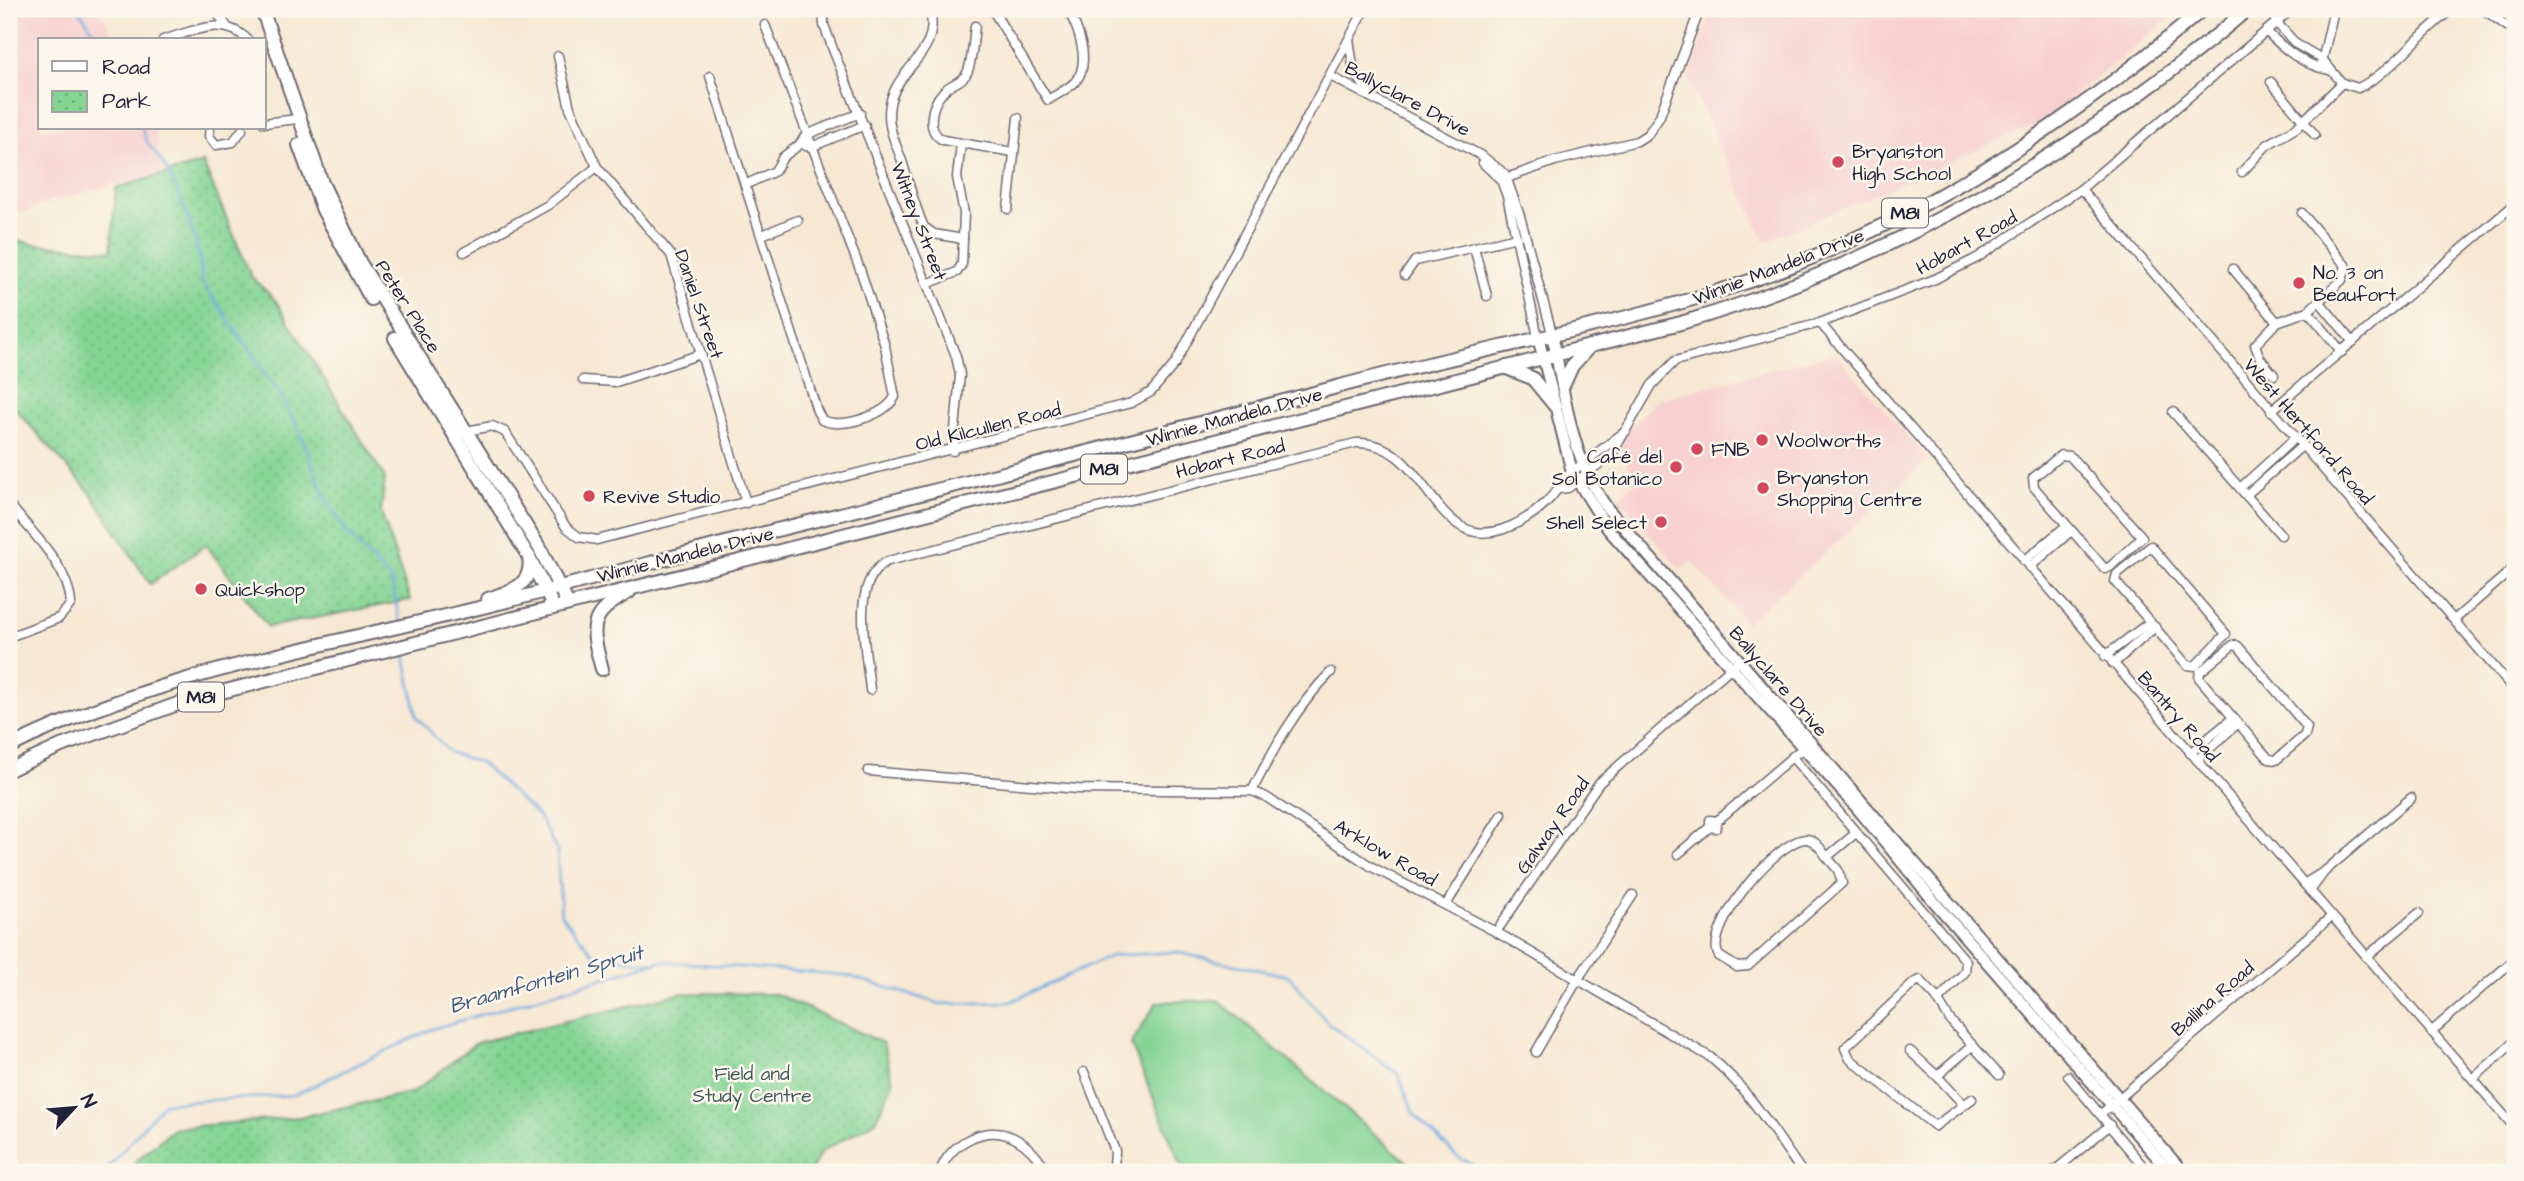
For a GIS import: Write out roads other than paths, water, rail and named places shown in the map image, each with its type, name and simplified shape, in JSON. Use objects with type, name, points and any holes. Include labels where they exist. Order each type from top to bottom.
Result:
[{"type":"main road","name":"Peter Place","points":[[256,9],[266,38]]},
{"type":"main road","name":"Peter Place","points":[[262,9],[294,120]]},
{"type":"main road","name":"Winnie Mandela Drive","points":[[9,747],[54,724],[170,683],[415,621],[547,591],[1538,337],[1756,278],[1898,217],[1963,182],[2054,126],[2143,60],[2203,9]]},
{"type":"main road","name":"Winnie Mandela Drive","points":[[9,770],[61,746],[186,701],[567,602],[1590,346],[1694,319],[1766,295],[1952,213],[2106,120],[2248,9]]},
{"type":"main road","name":"Peter Place","points":[[266,38],[306,153],[320,204],[350,265],[561,587],[567,602]]},
{"type":"main road","points":[[1563,386],[1572,366],[1590,346]]},
{"type":"main road","points":[[1503,366],[1532,378],[1555,406]]},
{"type":"main road","name":"Peter Place","points":[[460,433],[530,557],[553,606]]},
{"type":"main road","points":[[455,612],[523,584],[530,574],[530,557]]},
{"type":"main road","points":[[601,669],[593,637],[599,612],[642,585]]},
{"type":"street","points":[[213,9],[226,25]]},
{"type":"street","points":[[207,27],[213,9]]},
{"type":"street","name":"Witney Street","points":[[823,9],[824,25],[959,366],[953,451]]},
{"type":"street","points":[[930,9],[932,18],[926,52],[909,69],[891,102],[890,135],[924,227],[934,234],[963,239]]},
{"type":"street","points":[[992,9],[1048,100],[1073,83],[1081,71],[1079,36],[1067,9]]},
{"type":"street","name":"Old Kilcullen Road","points":[[460,433],[492,426],[505,432],[566,527],[586,540],[605,539],[1118,409],[1151,392],[1175,364],[1365,9]]},
{"type":"street","points":[[1504,179],[1555,161],[1629,143],[1648,134],[1659,118],[1700,9]]},
{"type":"street","name":"Hobart Road","points":[[870,690],[863,605],[865,585],[882,564],[912,555],[1356,443],[1372,443],[1396,453],[1411,467],[1443,514],[1468,529],[1494,531],[1513,526],[1529,517],[1626,431],[1652,385],[1675,361],[1820,323],[1950,272],[2081,189],[2292,9]]},
{"type":"street","points":[[2325,69],[2322,59],[2334,9]]},
{"type":"street","points":[[2437,9],[2449,11]]},
{"type":"street","points":[[2483,9],[2515,32]]},
{"type":"street","points":[[2266,31],[2287,51],[2325,69],[2342,83],[2358,88],[2370,82],[2449,11]]},
{"type":"street","points":[[2276,22],[2296,44],[2322,59]]},
{"type":"street","points":[[170,38],[207,27],[226,25],[239,30],[246,38]]},
{"type":"street","points":[[710,76],[822,420],[844,422],[877,413],[895,397],[895,387],[873,309],[765,25]]},
{"type":"street","points":[[975,26],[966,74],[944,90],[932,116],[933,129],[937,137],[961,144],[1013,152]]},
{"type":"street","points":[[1349,39],[1354,72],[1374,99]]},
{"type":"street","name":"Daniel Street","points":[[558,56],[570,108],[597,167],[671,256],[746,503]]},
{"type":"street","name":"Ballyclare Drive","points":[[1330,76],[1470,152],[1504,179],[1552,333],[1549,355],[1555,406],[1574,477],[1608,529],[1807,745],[1937,905],[2183,1172]]},
{"type":"street","points":[[2271,82],[2315,135]]},
{"type":"street","points":[[2242,172],[2267,145],[2287,135],[2342,83]]},
{"type":"street","points":[[747,184],[775,171],[783,157],[799,145],[806,135],[860,113]]},
{"type":"street","points":[[1008,209],[1018,118]]},
{"type":"street","points":[[266,123],[294,120]]},
{"type":"street","points":[[799,145],[811,147],[865,125]]},
{"type":"street","points":[[210,130],[209,136],[216,145],[233,142],[240,130]]},
{"type":"street","points":[[927,284],[960,269],[964,213],[957,177],[961,144]]},
{"type":"street","points":[[464,252],[548,205],[597,167]]},
{"type":"street","name":"Ballyclare Drive","points":[[1504,179],[1538,337],[1563,386],[1585,469],[1608,509],[1734,665]]},
{"type":"street","name":"West Hertford Road","points":[[2081,189],[2515,691]]},
{"type":"street","points":[[2271,411],[2515,204]]},
{"type":"street","points":[[2274,375],[2260,358],[2255,345],[2277,322],[2308,311],[2342,280],[2346,266],[2302,213]]},
{"type":"street","points":[[762,235],[798,220]]},
{"type":"street","points":[[1405,275],[1415,261],[1517,237]]},
{"type":"street","points":[[1475,247],[1487,296]]},
{"type":"street","points":[[2233,269],[2277,322]]},
{"type":"street","points":[[2319,301],[2353,342]]},
{"type":"street","points":[[2308,311],[2342,352]]},
{"type":"street","name":"Bantry Road","points":[[1820,323],[2515,1128]]},
{"type":"street","points":[[583,380],[617,382],[701,354]]},
{"type":"street","points":[[2173,412],[2281,535]]},
{"type":"street","points":[[2239,488],[2295,438]]},
{"type":"street","points":[[2246,495],[2302,446]]},
{"type":"street","points":[[2064,455],[2070,456],[2142,537],[2105,569],[2068,529],[2032,483],[2064,455]]},
{"type":"street","points":[[9,504],[57,566],[69,591],[71,604],[59,618],[9,637]]},
{"type":"street","points":[[2027,564],[2068,529]]},
{"type":"street","points":[[2151,546],[2226,636],[2191,667],[2152,624],[2115,581],[2117,574],[2151,546]]},
{"type":"street","points":[[2454,620],[2515,567]]},
{"type":"street","points":[[2105,656],[2152,624]]},
{"type":"street","points":[[2113,664],[2152,624]]},
{"type":"street","points":[[2235,645],[2305,723],[2307,732],[2279,758],[2272,761],[2235,721],[2199,675],[2235,645]]},
{"type":"street","name":"Galway Road","points":[[1496,932],[1599,783],[1734,665]]},
{"type":"street","points":[[1252,791],[1278,740],[1310,693],[1331,672]]},
{"type":"street","points":[[2190,753],[2235,721]]},
{"type":"street","points":[[2197,760],[2235,721]]},
{"type":"street","points":[[1678,854],[1807,745]]},
{"type":"street","points":[[1792,757],[1966,961],[1965,972],[1938,1000]]},
{"type":"street","name":"Arklow Road","points":[[868,771],[1078,789],[1252,791],[1280,805],[1372,867],[1496,932],[1710,1057],[1729,1072],[1802,1172]]},
{"type":"street","points":[[2307,887],[2411,798]]},
{"type":"street","points":[[1446,905],[1502,814]]},
{"type":"street","points":[[1827,857],[1856,833]]},
{"type":"street","points":[[1807,839],[1813,840],[1827,857],[1840,875],[1840,887],[1748,966],[1738,967],[1719,956],[1715,944],[1727,915],[1768,864],[1792,844],[1807,839]]},
{"type":"street","points":[[1536,1052],[1578,979],[1633,895]]},
{"type":"street","points":[[2366,957],[2419,912]]},
{"type":"street","name":"Ballina Road","points":[[2101,1114],[2332,916]]},
{"type":"street","points":[[2431,1032],[2515,959]]},
{"type":"street","points":[[1972,1098],[1935,1126],[1850,1059],[1844,1051],[1848,1044],[1915,981],[1922,981],[1938,1000],[1945,1014],[1999,1075]]},
{"type":"street","points":[[2473,1079],[2515,1041]]},
{"type":"street","points":[[1937,1076],[1973,1045]]},
{"type":"street","points":[[1910,1051],[1964,1105]]},
{"type":"street","points":[[1084,1072],[1115,1151],[1114,1167],[1108,1172]]},
{"type":"street","points":[[2068,1076],[2147,1171]]},
{"type":"street","name":"Ballyclare Drive","points":[[2116,1101],[2171,1172]]},
{"type":"street","points":[[2053,1172],[2110,1125]]},
{"type":"street","points":[[940,1172],[944,1162],[962,1143],[980,1135],[996,1133],[1020,1142],[1048,1172]]},
{"type":"waterway","points":[[78,9],[99,38]]},
{"type":"waterway","points":[[143,130],[170,176],[183,205],[198,253],[201,280],[278,392],[300,432],[324,496],[347,533],[391,580],[400,621]]},
{"type":"waterway","points":[[404,652],[417,717],[449,752],[482,764],[539,817],[557,851],[561,915],[596,956],[653,963]]},
{"type":"waterway","name":"Braamfontein Spruit","points":[[104,1172],[164,1103],[294,1095],[432,1029],[661,961],[845,975],[941,1004],[1010,1002],[1111,956],[1175,952],[1289,976],[1328,1023],[1398,1074],[1414,1114],[1455,1155],[1485,1172]]},
{"type":"place","name":"Bryanston High School","points":[[1838,162]]},
{"type":"place","name":"No. 3 on Beaufort","points":[[2299,283]]},
{"type":"place","name":"Woolworths","points":[[1762,440]]},
{"type":"place","name":"FNB","points":[[1697,449]]},
{"type":"place","name":"Café del Sol Botanico","points":[[1676,467]]},
{"type":"place","name":"Bryanston Shopping Centre","points":[[1763,488]]},
{"type":"place","name":"Revive Studio","points":[[589,496]]},
{"type":"place","name":"Shell Select","points":[[1661,522]]},
{"type":"place","name":"Quickshop","points":[[201,589]]},
{"type":"park label","name":"Field and Study Centre","points":[[752,1084]]}]
